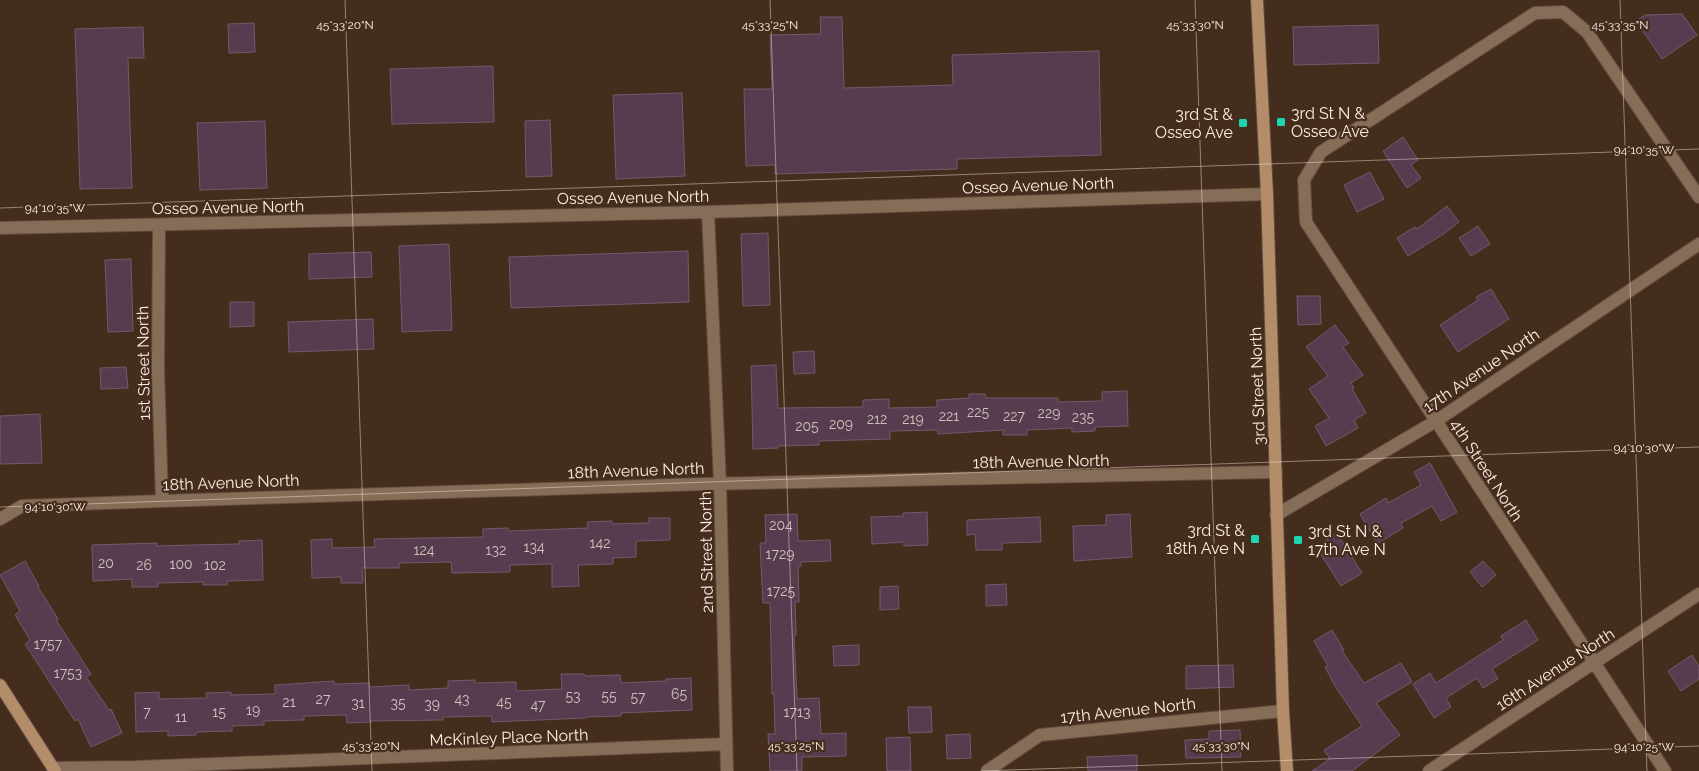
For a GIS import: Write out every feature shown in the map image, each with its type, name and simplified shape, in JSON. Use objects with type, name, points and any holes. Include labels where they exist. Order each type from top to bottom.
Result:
[{"type":"street","name":"3rd Street North","points":[[1256,0],[1267,194],[1282,711],[1287,771]]},
{"type":"street","name":"4th Street North","points":[[1664,771],[1306,222],[1304,180],[1322,152],[1535,13],[1563,12],[1586,32],[1699,197]]},
{"type":"street","name":"Osseo Avenue North","points":[[0,228],[708,212],[1267,194]]},
{"type":"street","name":"2nd Street North","points":[[708,212],[720,484],[727,771]]},
{"type":"street","name":"1st Street North","points":[[159,225],[158,369],[162,501]]},
{"type":"street","name":"17th Avenue North","points":[[1276,515],[1436,421],[1699,244]]},
{"type":"street","name":"18th Avenue North","points":[[0,519],[22,506],[720,484],[1276,472]]},
{"type":"street","name":"16th Avenue North","points":[[1429,771],[1699,594]]},
{"type":"street","points":[[0,685],[54,769]]},
{"type":"street","name":"17th Avenue North","points":[[987,771],[1040,735],[1282,711]]},
{"type":"street","name":"McKinley Place North","points":[[54,769],[726,744]]},
{"type":"building","points":[[1682,14],[1697,35],[1662,59],[1636,21],[1645,15]]},
{"type":"building","points":[[820,17],[842,17],[844,88],[953,85],[952,55],[1099,51],[1101,155],[957,159],[957,169],[775,174],[775,165],[746,166],[744,89],[772,89],[770,35],[821,34]]},
{"type":"building","points":[[254,23],[255,52],[229,53],[228,24]]},
{"type":"building","points":[[1378,25],[1379,63],[1294,65],[1293,27]]},
{"type":"building","points":[[143,27],[144,58],[128,58],[132,188],[80,189],[75,29]]},
{"type":"building","points":[[493,66],[494,122],[392,124],[390,69]]},
{"type":"building","points":[[682,93],[685,176],[616,179],[613,95]]},
{"type":"building","points":[[550,120],[552,176],[526,177],[525,121]]},
{"type":"building","points":[[265,121],[267,188],[200,190],[197,123]]},
{"type":"building","points":[[1403,137],[1418,160],[1411,165],[1421,178],[1407,188],[1383,151]]},
{"type":"building","points":[[1370,172],[1384,199],[1357,212],[1344,185]]},
{"type":"building","points":[[1447,206],[1459,222],[1408,256],[1397,238],[1415,227],[1417,229]]},
{"type":"building","points":[[1478,226],[1490,244],[1471,256],[1459,238]]},
{"type":"building","points":[[768,233],[770,305],[743,306],[741,234]]},
{"type":"building","points":[[449,244],[452,330],[402,332],[399,246]]},
{"type":"building","points":[[688,251],[689,302],[511,308],[509,257]]},
{"type":"building","points":[[371,252],[372,277],[309,279],[309,254]]},
{"type":"building","points":[[131,259],[133,331],[108,332],[105,260]]},
{"type":"building","points":[[1491,289],[1509,319],[1458,352],[1440,325],[1478,300],[1476,297]]},
{"type":"building","points":[[1297,296],[1320,296],[1321,324],[1298,325]]},
{"type":"building","points":[[230,302],[254,302],[254,326],[230,327]]},
{"type":"building","points":[[373,319],[374,349],[289,352],[288,322]]},
{"type":"building","points":[[1335,325],[1349,343],[1343,347],[1363,375],[1351,383],[1354,388],[1352,389],[1366,413],[1354,420],[1358,428],[1326,446],[1315,426],[1329,418],[1309,389],[1328,376],[1306,347]]},
{"type":"building","points":[[814,351],[815,373],[794,374],[793,352]]},
{"type":"building","points":[[776,365],[778,408],[863,407],[863,400],[889,399],[889,408],[937,407],[937,400],[969,398],[969,394],[985,394],[986,398],[1058,398],[1058,402],[1102,401],[1102,392],[1127,391],[1128,426],[1095,427],[1095,431],[1072,432],[1072,428],[1027,430],[1027,435],[1003,435],[1003,430],[938,434],[938,430],[890,431],[890,439],[819,441],[819,445],[753,449],[751,366]]},
{"type":"building","points":[[126,367],[128,388],[101,389],[100,368]]},
{"type":"building","points":[[40,414],[42,463],[0,464],[0,416]]},
{"type":"building","points":[[1430,463],[1457,512],[1441,521],[1432,506],[1401,523],[1403,528],[1377,544],[1360,514],[1386,498],[1388,503],[1421,485],[1414,472]]},
{"type":"building","points":[[927,512],[928,545],[904,546],[904,542],[872,544],[871,517],[903,516],[903,513]]},
{"type":"building","points":[[797,514],[798,541],[830,540],[831,561],[801,562],[801,566],[798,566],[799,602],[795,602],[796,635],[794,635],[797,699],[819,698],[821,734],[846,733],[846,756],[802,757],[802,771],[770,771],[768,734],[775,734],[774,694],[772,694],[770,603],[763,603],[760,543],[766,543],[765,515]]},
{"type":"building","points":[[1130,514],[1132,557],[1074,561],[1073,526],[1106,525],[1106,515]]},
{"type":"building","points":[[1040,517],[1041,542],[1002,543],[1002,550],[976,550],[975,534],[967,535],[967,520]]},
{"type":"building","points":[[649,518],[670,518],[670,540],[636,541],[636,557],[613,558],[613,564],[578,565],[579,586],[552,587],[552,564],[510,565],[510,572],[452,573],[451,562],[399,563],[399,568],[362,568],[363,583],[341,583],[341,577],[312,578],[311,540],[332,539],[332,548],[375,547],[374,539],[483,537],[483,529],[508,528],[509,531],[588,528],[587,522],[612,521],[612,524],[649,523]]},
{"type":"building","points":[[1337,533],[1362,573],[1341,586],[1316,547]]},
{"type":"building","points":[[262,540],[263,580],[227,581],[227,585],[203,585],[203,582],[158,583],[158,587],[132,587],[132,579],[93,581],[92,545],[157,543],[157,546],[239,544],[239,541]]},
{"type":"building","points":[[25,561],[38,587],[58,619],[56,620],[91,674],[86,677],[109,710],[111,709],[122,733],[91,747],[78,719],[75,721],[25,644],[30,640],[15,615],[20,611],[0,575]]},
{"type":"building","points":[[1483,561],[1496,575],[1482,587],[1470,572]]},
{"type":"building","points":[[1006,584],[1007,605],[986,606],[986,585]]},
{"type":"building","points":[[898,586],[899,609],[880,610],[880,587]]},
{"type":"building","points":[[1526,620],[1538,640],[1492,669],[1498,679],[1483,688],[1477,678],[1446,698],[1451,707],[1434,718],[1413,684],[1430,673],[1436,683],[1503,640],[1501,636]]},
{"type":"building","points":[[1332,630],[1344,650],[1342,651],[1364,683],[1401,663],[1412,682],[1376,703],[1400,735],[1352,771],[1312,771],[1330,759],[1324,750],[1362,726],[1335,686],[1325,667],[1328,666],[1314,641]]},
{"type":"building","points":[[859,645],[859,665],[834,666],[833,646]]},
{"type":"building","points":[[1692,655],[1699,666],[1699,679],[1681,691],[1668,671]]},
{"type":"building","points":[[1233,665],[1234,687],[1186,689],[1186,666]]},
{"type":"building","points":[[561,674],[584,674],[585,676],[620,675],[621,683],[691,678],[692,710],[621,713],[621,716],[492,722],[492,716],[443,717],[443,720],[347,723],[346,715],[304,716],[304,720],[264,721],[264,725],[232,726],[232,731],[196,732],[196,735],[168,736],[168,731],[136,732],[135,693],[159,692],[159,699],[207,698],[206,693],[231,692],[231,695],[275,694],[275,685],[334,681],[335,684],[369,683],[370,687],[409,685],[409,690],[448,688],[448,681],[475,680],[475,683],[516,682],[516,691],[562,689]]},
{"type":"building","points":[[908,707],[931,707],[932,732],[909,733]]},
{"type":"building","points":[[1240,730],[1241,757],[1186,758],[1185,740],[1209,739],[1209,731]]},
{"type":"building","points":[[970,734],[971,758],[947,759],[946,735]]},
{"type":"building","points":[[910,737],[911,771],[887,771],[886,738]]},
{"type":"building","points":[[1137,755],[1137,771],[1088,771],[1087,757]]},
{"type":"place","name":"3rd St N & Osseo Ave","points":[[1281,122]]},
{"type":"place","name":"3rd St & Osseo Ave","points":[[1243,123]]},
{"type":"place","name":"3rd St & 18th Ave N","points":[[1255,539]]},
{"type":"place","name":"3rd St N & 17th Ave N","points":[[1298,540]]}]
